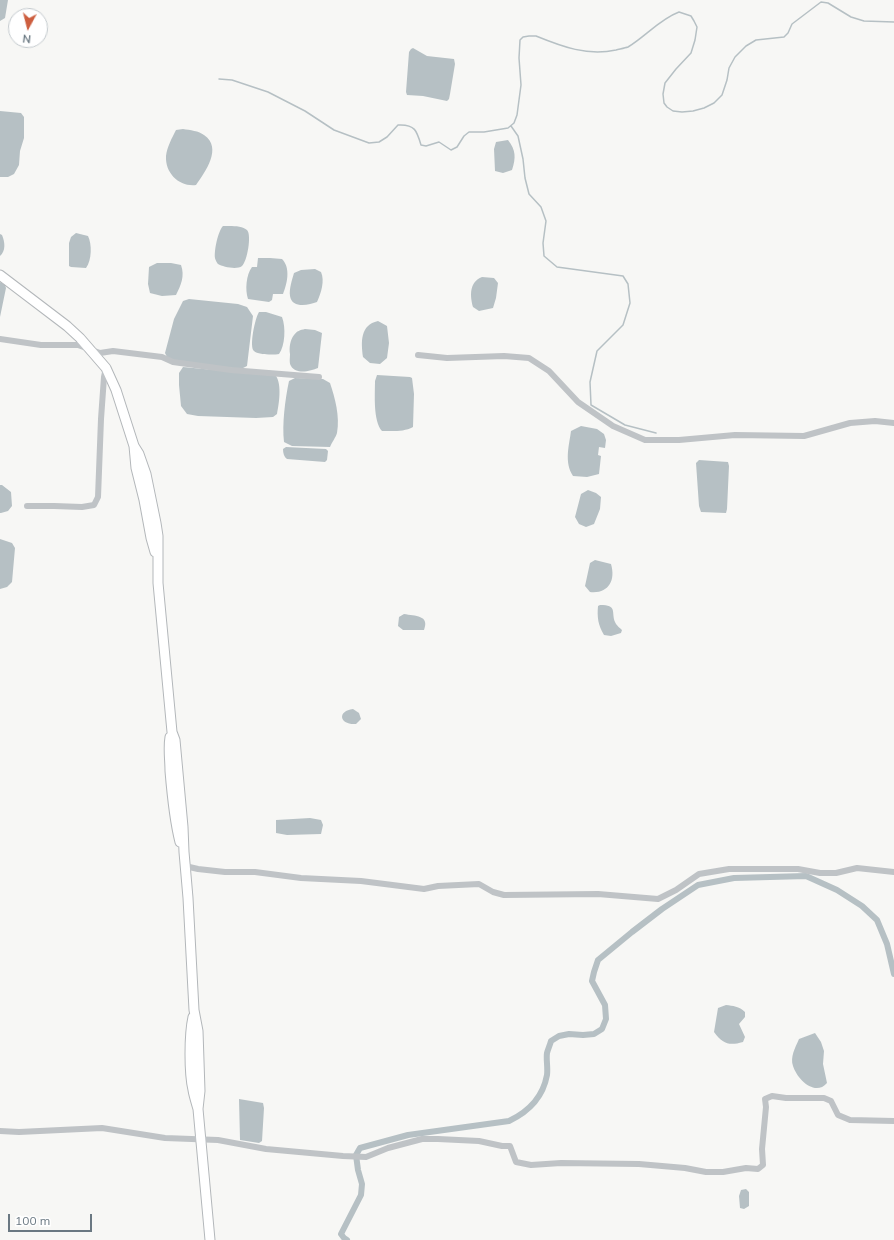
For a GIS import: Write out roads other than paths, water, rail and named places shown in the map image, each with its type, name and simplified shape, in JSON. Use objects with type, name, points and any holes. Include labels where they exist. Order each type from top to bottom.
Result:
[{"type":"main road","points":[[0,275],[67,326],[90,349],[106,368],[116,390],[134,446],[139,454],[151,495],[158,536],[161,618],[172,732],[169,743],[169,754],[173,798],[176,826],[184,852],[188,898],[194,1010],[198,1031],[200,1091],[198,1109],[210,1240]]},
{"type":"street","points":[[0,339],[41,345],[78,345],[100,353],[113,351],[162,357],[173,362],[231,370],[319,377]]},
{"type":"street","points":[[418,355],[447,358],[504,356],[529,358],[549,371],[578,402],[613,426],[645,440],[679,440],[736,435],[804,436],[850,423],[894,423]]},
{"type":"street","points":[[27,506],[94,506],[98,497],[101,419],[106,368]]},
{"type":"street","points":[[185,866],[224,872],[255,872],[300,878],[361,881],[424,889],[438,886],[479,884],[493,892],[504,895],[598,894],[658,899],[676,890],[699,874],[729,869],[798,869],[820,873],[836,873],[857,868],[894,872]]},
{"type":"street","points":[[0,1131],[18,1132],[102,1128],[164,1138],[218,1140],[266,1149],[366,1157],[388,1148],[422,1139],[479,1141],[502,1146],[510,1146],[516,1162],[532,1165],[561,1163],[639,1164],[685,1168],[706,1172],[723,1172],[746,1168],[758,1169],[763,1164],[762,1149],[766,1107],[765,1099],[772,1096],[786,1098],[824,1098],[831,1101],[838,1115],[850,1120],[894,1121]]},
{"type":"waterway","points":[[219,79],[232,80],[268,92],[305,111],[334,130],[369,143],[379,142],[387,137],[398,125],[404,125],[414,129],[421,145],[426,146],[439,142],[451,150],[457,147],[464,136],[469,132],[484,132],[508,128],[514,123],[517,115],[521,85],[519,58],[520,40],[523,37],[536,36],[566,47],[585,51],[605,52],[628,47],[659,23],[679,12],[691,16],[697,27],[691,53],[665,83],[663,94],[664,103],[667,107],[673,111],[682,112],[704,108],[714,103],[722,95],[729,68],[735,57],[746,46],[756,40],[784,37],[788,33],[792,24],[821,2],[828,3],[851,17],[864,21],[894,22]]},
{"type":"waterway","points":[[511,126],[518,136],[529,194],[541,207],[546,221],[543,243],[544,256],[557,267],[623,276],[628,284],[630,303],[623,325],[597,351],[590,382],[591,405],[625,425],[656,433]]},
{"type":"waterway","points":[[347,1240],[341,1234],[361,1195],[362,1184],[356,1155],[360,1148],[408,1135],[509,1121],[522,1113],[534,1103],[545,1083],[547,1075],[547,1053],[551,1041],[559,1036],[569,1034],[594,1034],[602,1029],[606,1019],[605,1005],[592,981],[598,960],[662,909],[698,885],[734,878],[806,876],[837,890],[862,906],[877,920],[887,944],[894,974]]}]
